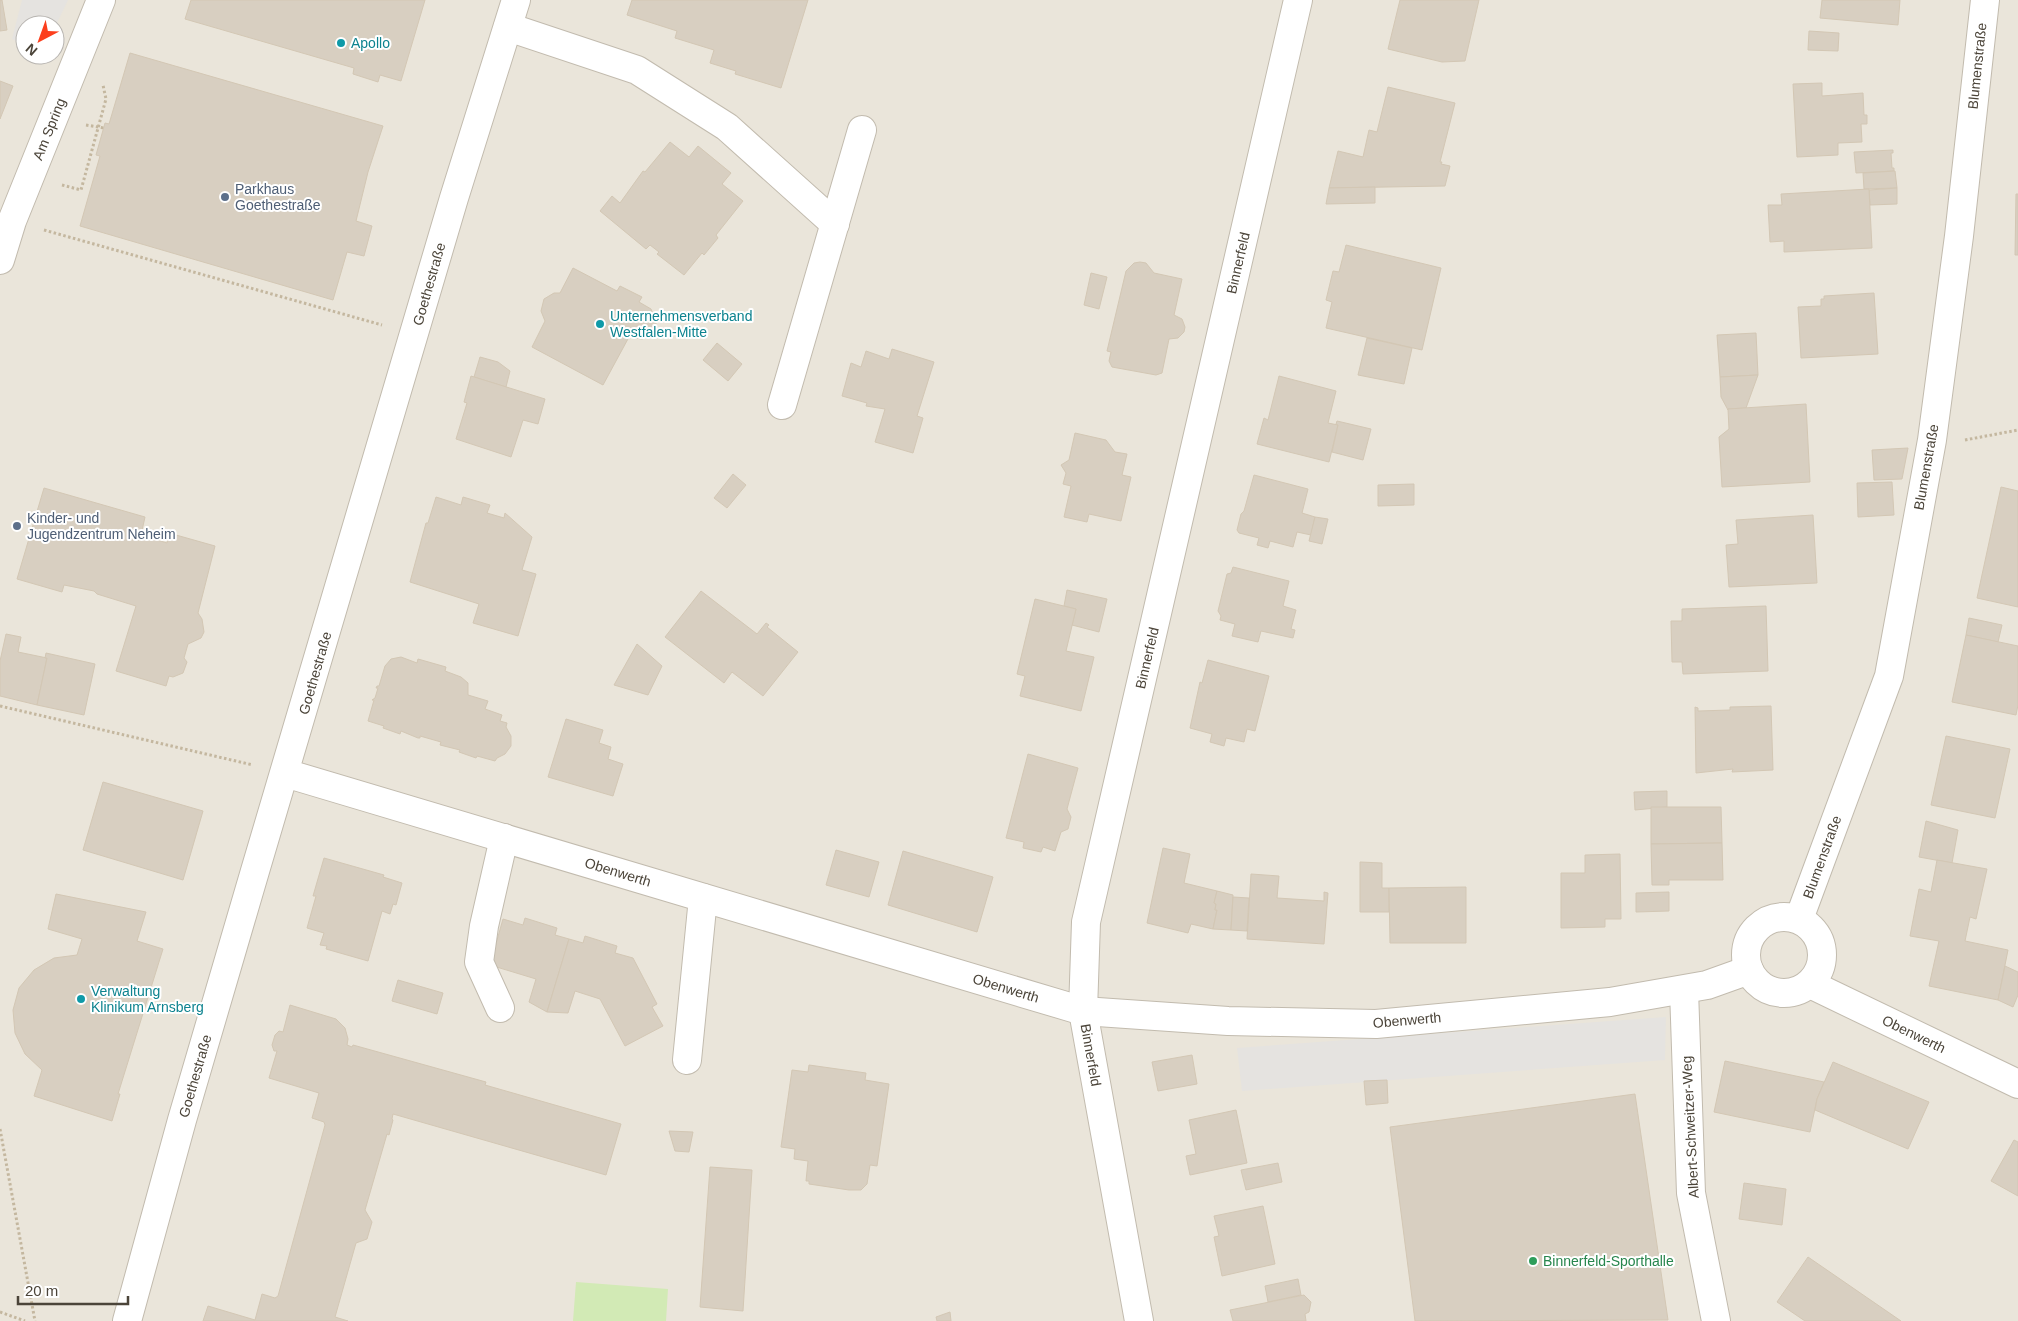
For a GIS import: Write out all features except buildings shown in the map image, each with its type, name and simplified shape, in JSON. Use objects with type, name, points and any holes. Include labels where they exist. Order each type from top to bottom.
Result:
[{"type":"street","name":"Am Spring","points":[[0,260],[12,221],[101,0]]},
{"type":"street","name":"Goethestraße","points":[[127,1321],[188,1101],[454,198],[516,0]]},
{"type":"street","name":"Binnerfeld","points":[[1139,1321],[1083,1011],[1086,922],[1298,0]]},
{"type":"street","name":"Blumenstraße","points":[[1798,919],[1889,676],[1932,440],[1959,236],[1985,0]]},
{"type":"street","points":[[508,27],[637,70],[727,127],[835,224]]},
{"type":"street","points":[[782,405],[862,130]]},
{"type":"street","name":"Obenwerth","points":[[285,773],[1083,1011],[1228,1021],[1376,1024],[1610,1002],[1707,986],[1748,970]]},
{"type":"street","points":[[500,1008],[479,962],[484,926],[504,838]]},
{"type":"street","points":[[687,1060],[703,898]]},
{"type":"street","points":[[1784,916],[1798,919],[1812,928],[1820,941],[1823,956],[1819,972],[1810,984],[1800,990],[1788,994],[1776,993],[1764,988],[1748,970],[1746,955],[1748,941],[1756,928],[1769,920],[1784,916]]},
{"type":"street","name":"Obenwerth","points":[[1810,984],[2018,1084]]},
{"type":"street","name":"Albert-Schweitzer-Weg","points":[[1684,990],[1691,1192],[1716,1321]]},
{"type":"path","points":[[87,125],[104,128]]},
{"type":"path","points":[[12,221],[414,334]]},
{"type":"path","points":[[1932,440],[1970,440],[2018,430]]},
{"type":"path","points":[[0,706],[285,773]]},
{"type":"path","points":[[0,1129],[34,1321]]},
{"type":"path","points":[[0,1312],[25,1321]]},
{"type":"shaded area","points":[[0,0],[2018,0],[2018,1321],[0,1321]]},
{"type":"shaded area","points":[[22,0],[68,0],[61,15],[18,15]]},
{"type":"shaded area","points":[[15,27],[15,40],[12,39]]},
{"type":"shaded area","points":[[1666,1017],[1665,1060],[1242,1091],[1237,1048]]},
{"type":"green space","points":[[576,1282],[668,1289],[666,1321],[573,1321]]},
{"type":"place","name":"Apollo","points":[[341,43]]},
{"type":"place","name":"Parkhaus Goethestraße","points":[[225,197]]},
{"type":"place","name":"Unternehmensverband Westfalen-Mitte","points":[[600,324]]},
{"type":"place","name":"Kinder- und Jugendzentrum Neheim","points":[[17,526]]},
{"type":"place","name":"Verwaltung Klinikum Arnsberg","points":[[81,999]]},
{"type":"place","name":"Binnerfeld-Sporthalle","points":[[1533,1261]]}]
